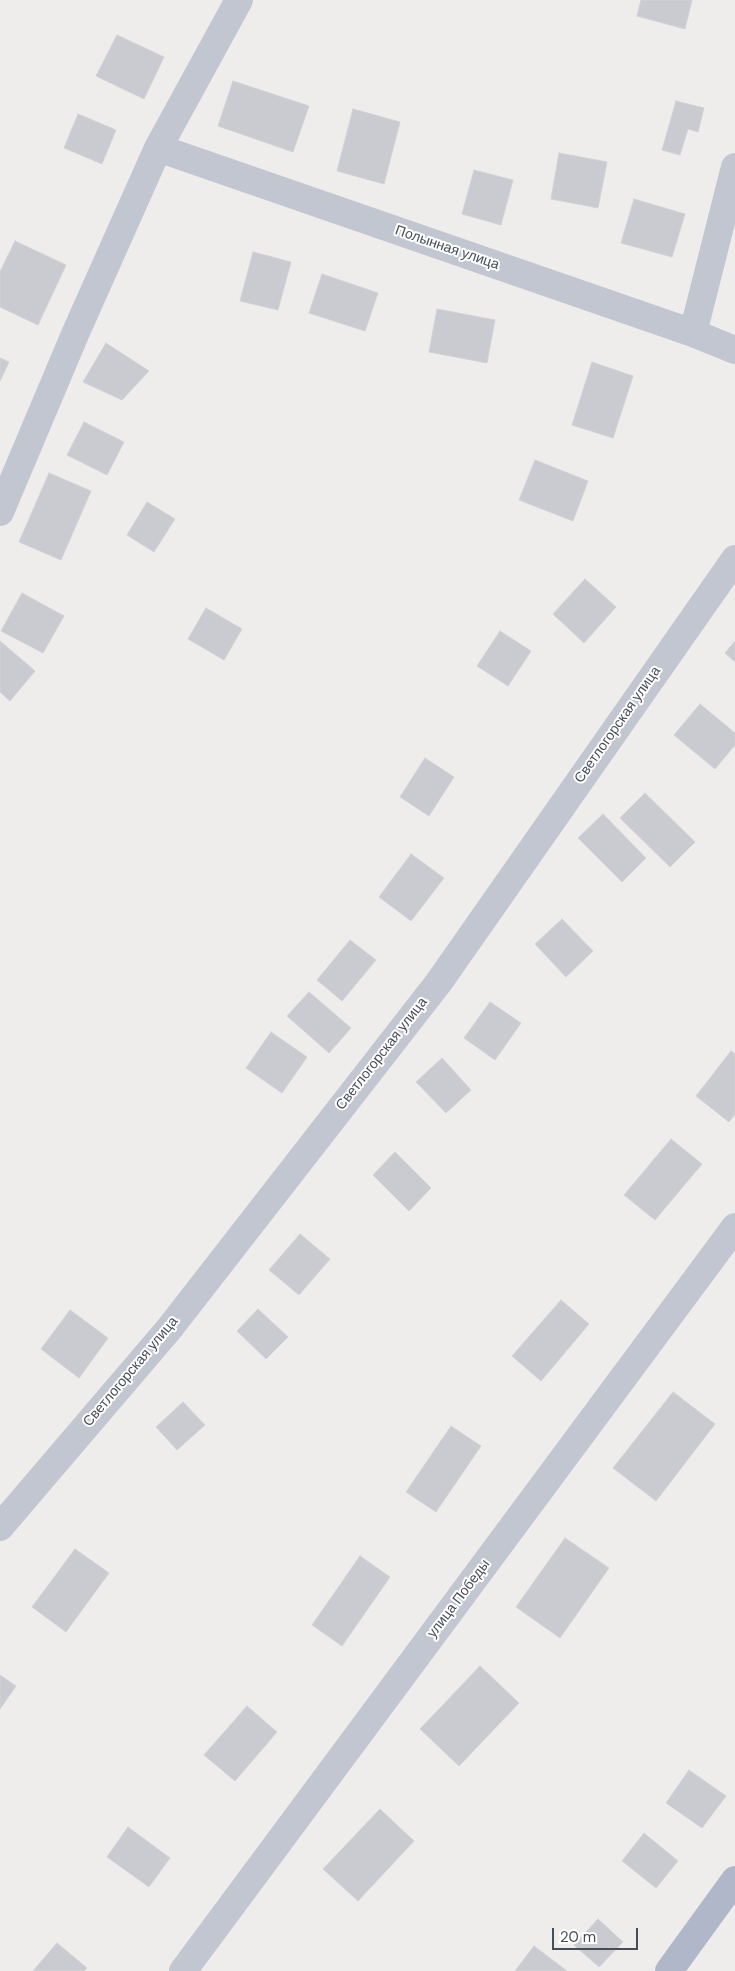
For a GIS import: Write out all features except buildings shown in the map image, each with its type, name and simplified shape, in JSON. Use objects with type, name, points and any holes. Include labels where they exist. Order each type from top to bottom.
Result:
[{"type":"main road","points":[[668,1971],[735,1880]]},
{"type":"street","points":[[0,512],[76,332],[158,148],[239,0]]},
{"type":"street","name":"Полынная улица","points":[[158,148],[693,333],[735,350]]},
{"type":"street","points":[[693,333],[735,167]]},
{"type":"street","name":"Светлогорская улица","points":[[0,1527],[169,1329],[439,982],[735,559]]},
{"type":"street","name":"улица Победы","points":[[183,1971],[735,1227]]}]
